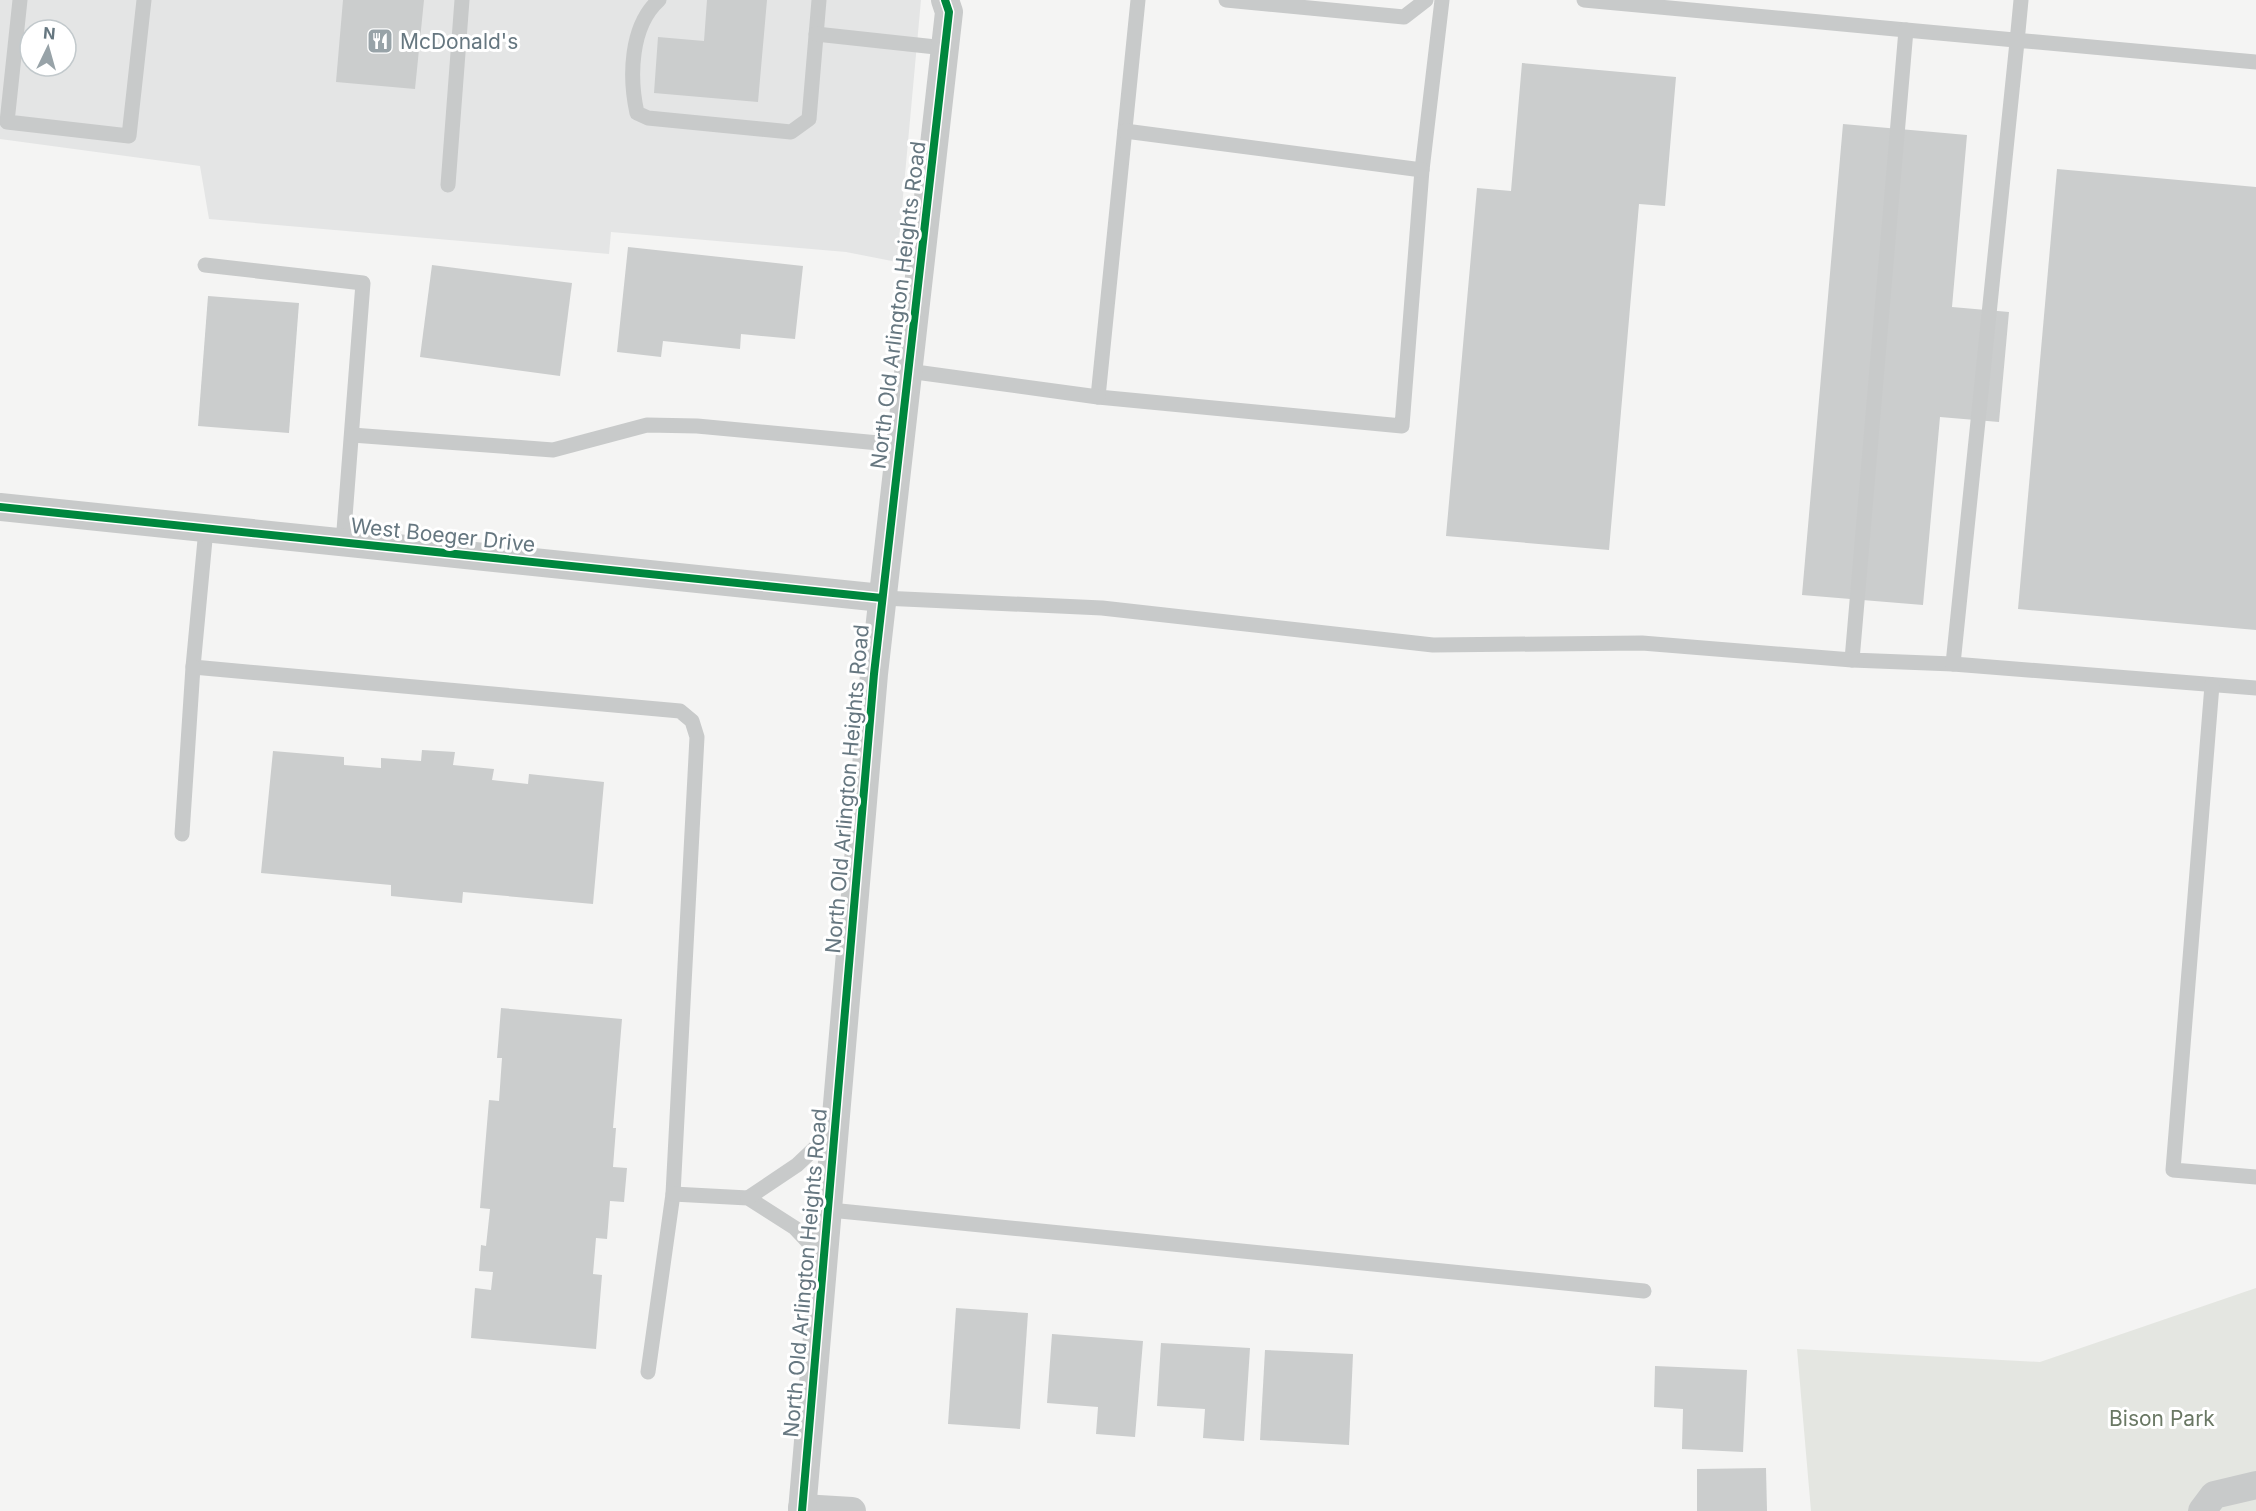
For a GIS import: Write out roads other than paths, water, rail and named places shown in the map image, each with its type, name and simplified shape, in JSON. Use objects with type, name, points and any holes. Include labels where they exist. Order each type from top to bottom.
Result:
[{"type":"street","name":"North Old Arlington Heights Road","points":[[802,1509],[882,598],[945,48],[954,4]]},
{"type":"street","name":"West Boeger Drive","points":[[0,507],[882,598]]},
{"type":"street","points":[[2202,1511],[2214,1495],[2256,1485]]},
{"type":"street","points":[[802,1509],[852,1511]]},
{"type":"lane","points":[[20,0],[7,122],[129,136],[144,0]]},
{"type":"lane","points":[[448,185],[462,0]]},
{"type":"lane","points":[[659,0],[648,10],[634,46],[633,96],[638,113],[648,118],[791,132],[809,119],[819,0]]},
{"type":"lane","points":[[1098,397],[1138,0]]},
{"type":"lane","points":[[1226,0],[1404,17],[1426,0]]},
{"type":"lane","points":[[908,371],[1098,397],[1402,426],[1422,170],[1442,0]]},
{"type":"lane","points":[[1584,0],[2017,42],[2256,62]]},
{"type":"lane","points":[[1953,664],[2021,0]]},
{"type":"lane","points":[[1852,660],[1906,30]]},
{"type":"lane","points":[[816,34],[945,48]]},
{"type":"lane","points":[[1125,132],[1422,170]]},
{"type":"lane","points":[[205,265],[363,283],[343,543]]},
{"type":"lane","points":[[352,435],[553,450],[647,425],[698,426],[900,445]]},
{"type":"lane","points":[[182,834],[193,667],[206,529]]},
{"type":"lane","points":[[882,598],[1102,608],[1433,645],[1642,643],[2256,688]]},
{"type":"lane","points":[[193,667],[680,711],[692,721],[697,737],[673,1194],[648,1372]]},
{"type":"lane","points":[[2212,685],[2173,1170],[2256,1177]]},
{"type":"lane","points":[[748,1198],[818,1148],[837,1128]]},
{"type":"lane","points":[[673,1194],[748,1198],[795,1228],[825,1260]]},
{"type":"lane","points":[[830,1210],[1644,1291]]},
{"type":"place","name":"McDonald's","points":[[380,41]]},
{"type":"park label","name":"Bison Park","points":[[2162,1418]]}]
